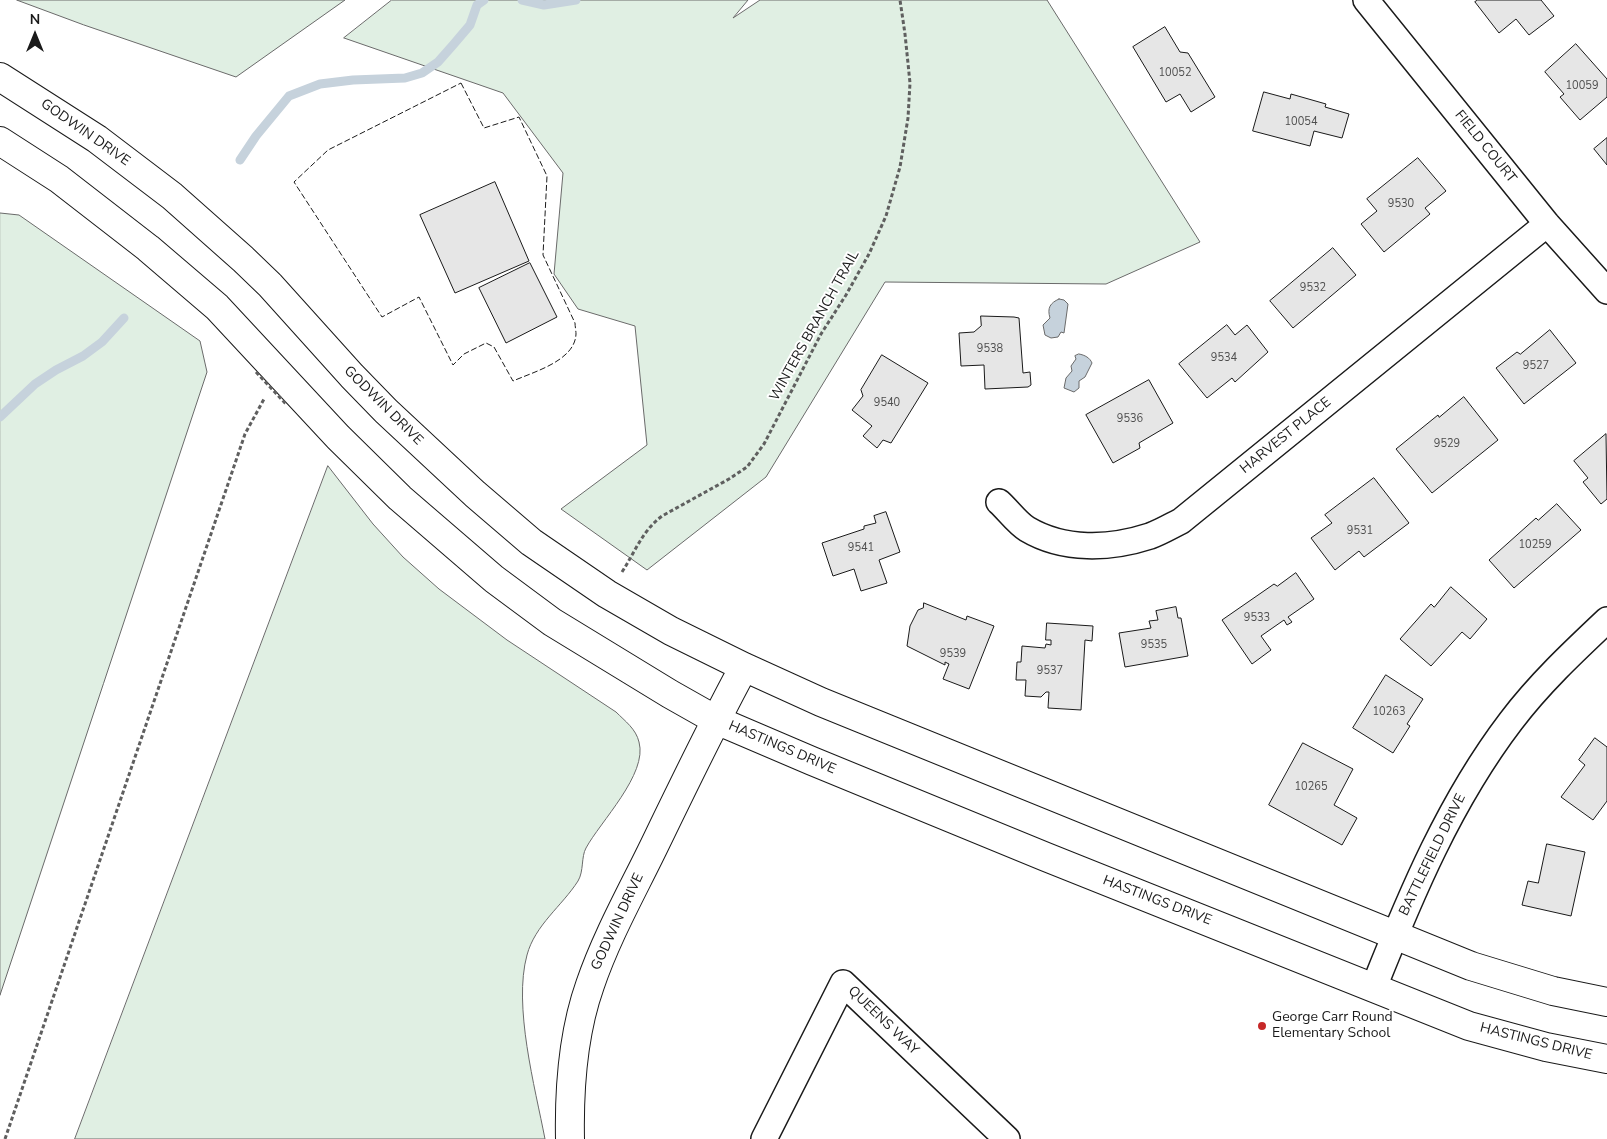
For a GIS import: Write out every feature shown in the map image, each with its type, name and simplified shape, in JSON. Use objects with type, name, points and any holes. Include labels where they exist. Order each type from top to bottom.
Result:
[{"type":"street","name":"FIELD COURT","points":[[1366,0],[1547,224],[1607,291]]},
{"type":"street","name":"GODWIN DRIVE","points":[[0,77],[97,139],[172,196],[270,285],[386,411],[475,494],[531,542],[607,594],[671,631],[744,667],[607,942],[590,986],[580,1023],[575,1058],[569,1111],[570,1139]]},
{"type":"street","points":[[0,141],[58,179],[148,248],[216,307],[268,379],[338,437],[400,498],[494,579],[552,622],[716,720]]},
{"type":"street","name":"HARVEST PLACE","points":[[999,502],[1025,528],[1057,543],[1084,546],[1118,544],[1151,536],[1182,521],[1547,224]]},
{"type":"street","name":"BATTLEFIELD DRIVE","points":[[1374,987],[1394,936],[1437,841],[1471,779],[1511,721],[1557,667],[1607,620]]},
{"type":"street","points":[[744,667],[883,727],[1470,966],[1553,991],[1607,1002]]},
{"type":"street","name":"HASTINGS DRIVE","points":[[716,720],[1046,857],[1470,1026],[1546,1047],[1607,1059]]},
{"type":"street","name":"QUEENS WAY","points":[[764,1139],[843,983],[1007,1139]]},
{"type":"path","name":"WINTERS BRANCH TRAIL","points":[[607,594],[629,562],[646,531],[653,523],[662,516],[729,479],[747,466],[764,444],[820,334],[846,295],[869,254],[886,216],[900,168],[908,118],[910,83],[900,0]]},
{"type":"path","points":[[268,379],[286,404]]},
{"type":"path","points":[[5,1139],[244,434],[265,398]]},
{"type":"green space","points":[[17,0],[345,0],[236,77]]},
{"type":"green space","points":[[392,0],[748,0],[733,18],[760,0],[1047,0],[1200,242],[1106,284],[885,282],[766,477],[647,570],[561,509],[647,445],[635,326],[578,309],[554,274],[563,173],[503,93],[344,38]]},
{"type":"green space","points":[[0,213],[19,215],[200,341],[207,372],[0,995]]},
{"type":"green space","points":[[328,466],[373,524],[403,557],[439,589],[507,640],[616,712],[638,737],[640,755],[630,783],[586,848],[578,881],[542,925],[527,955],[523,975],[524,1022],[531,1071],[545,1139],[75,1139]]},
{"type":"shaded area","points":[[1059,299],[1064,300],[1068,304],[1064,333],[1061,332],[1058,337],[1051,338],[1045,335],[1043,325],[1050,318],[1050,306]]},
{"type":"shaded area","points":[[1079,354],[1087,357],[1092,363],[1085,377],[1079,381],[1079,388],[1074,392],[1064,388],[1066,378],[1072,371],[1071,366],[1076,359],[1075,356]]},
{"type":"building","points":[[1478,0],[1541,0],[1554,16],[1529,35],[1516,19],[1499,33],[1475,2]]},
{"type":"building","points":[[1165,27],[1180,52],[1188,53],[1215,97],[1191,112],[1180,94],[1166,102],[1133,47]]},
{"type":"building","points":[[1576,44],[1607,79],[1607,97],[1580,120],[1560,97],[1564,94],[1545,72]]},
{"type":"building","points":[[1264,92],[1290,99],[1291,94],[1326,104],[1325,107],[1349,114],[1342,138],[1314,131],[1310,146],[1253,131]]},
{"type":"building","points":[[1607,138],[1607,165],[1594,149]]},
{"type":"building","points":[[1418,158],[1446,191],[1425,208],[1430,214],[1384,252],[1361,224],[1377,211],[1367,199]]},
{"type":"building","points":[[495,182],[529,261],[455,293],[420,215]]},
{"type":"building","points":[[1333,248],[1356,275],[1293,328],[1270,301]]},
{"type":"building","points":[[530,263],[557,317],[506,343],[479,288]]},
{"type":"building","points":[[981,316],[1019,318],[1023,373],[1030,372],[1031,385],[1028,387],[985,389],[984,365],[961,366],[959,333],[974,332],[981,326]]},
{"type":"building","points":[[1227,325],[1235,335],[1247,325],[1268,352],[1235,382],[1232,378],[1207,398],[1179,364]]},
{"type":"building","points":[[1550,330],[1576,363],[1524,404],[1496,368],[1517,352],[1520,354]]},
{"type":"building","points":[[882,355],[928,383],[891,443],[883,440],[877,448],[863,436],[872,426],[852,410],[863,396],[861,390]]},
{"type":"building","points":[[1149,380],[1173,423],[1139,443],[1140,448],[1113,463],[1086,415]]},
{"type":"building","points":[[1464,397],[1498,440],[1432,493],[1396,449]]},
{"type":"building","points":[[1606,434],[1607,499],[1601,504],[1583,482],[1588,478],[1574,461]]},
{"type":"building","points":[[1374,478],[1409,523],[1364,557],[1359,551],[1335,570],[1311,538],[1332,523],[1325,515]]},
{"type":"building","points":[[1557,504],[1581,530],[1514,588],[1489,560],[1536,518],[1538,520]]},
{"type":"building","points":[[886,512],[900,552],[879,560],[887,583],[861,591],[854,569],[833,576],[822,543],[864,529],[864,526],[876,523],[874,516]]},
{"type":"building","points":[[1296,573],[1314,599],[1288,617],[1292,622],[1287,625],[1284,620],[1261,636],[1271,650],[1252,664],[1222,620],[1274,584],[1277,586]]},
{"type":"building","points":[[1451,587],[1487,619],[1470,639],[1462,632],[1431,666],[1400,639],[1431,604],[1434,607]]},
{"type":"building","points":[[924,603],[966,620],[967,616],[994,626],[969,689],[943,679],[949,664],[945,662],[945,665],[907,646],[910,626],[918,610],[923,608]]},
{"type":"building","points":[[1176,607],[1178,618],[1181,618],[1188,656],[1125,667],[1119,633],[1151,628],[1149,621],[1158,620],[1156,611]]},
{"type":"building","points":[[1047,623],[1093,626],[1092,641],[1085,640],[1081,710],[1048,708],[1049,692],[1046,692],[1041,697],[1025,696],[1026,680],[1016,680],[1017,662],[1021,662],[1022,646],[1045,648],[1046,644],[1051,645],[1051,640],[1046,640]]},
{"type":"building","points":[[1386,675],[1423,699],[1407,724],[1410,726],[1393,753],[1353,728]]},
{"type":"building","points":[[1595,738],[1607,747],[1607,801],[1593,820],[1561,797],[1585,765],[1579,760]]},
{"type":"building","points":[[1303,743],[1353,769],[1334,805],[1357,818],[1342,845],[1269,805]]},
{"type":"building","points":[[1547,844],[1585,852],[1571,916],[1522,905],[1528,881],[1538,883]]},
{"type":"waterway","points":[[240,160],[256,136],[289,96],[320,84],[353,80],[405,78],[422,73],[438,62],[470,25],[477,5],[484,0]]},
{"type":"waterway","points":[[522,0],[544,5],[576,0]]},
{"type":"waterway","points":[[0,417],[35,384],[56,370],[83,356],[102,342],[124,318]]},
{"type":"fence","points":[[461,83],[484,128],[519,117],[547,176],[543,255],[575,323],[576,334],[574,343],[569,351],[552,364],[513,381],[494,347],[486,343],[464,354],[453,365],[419,297],[382,317],[294,182],[328,150],[461,83]]},
{"type":"place","name":"George Carr Round Elementary School","points":[[1262,1026]]}]
